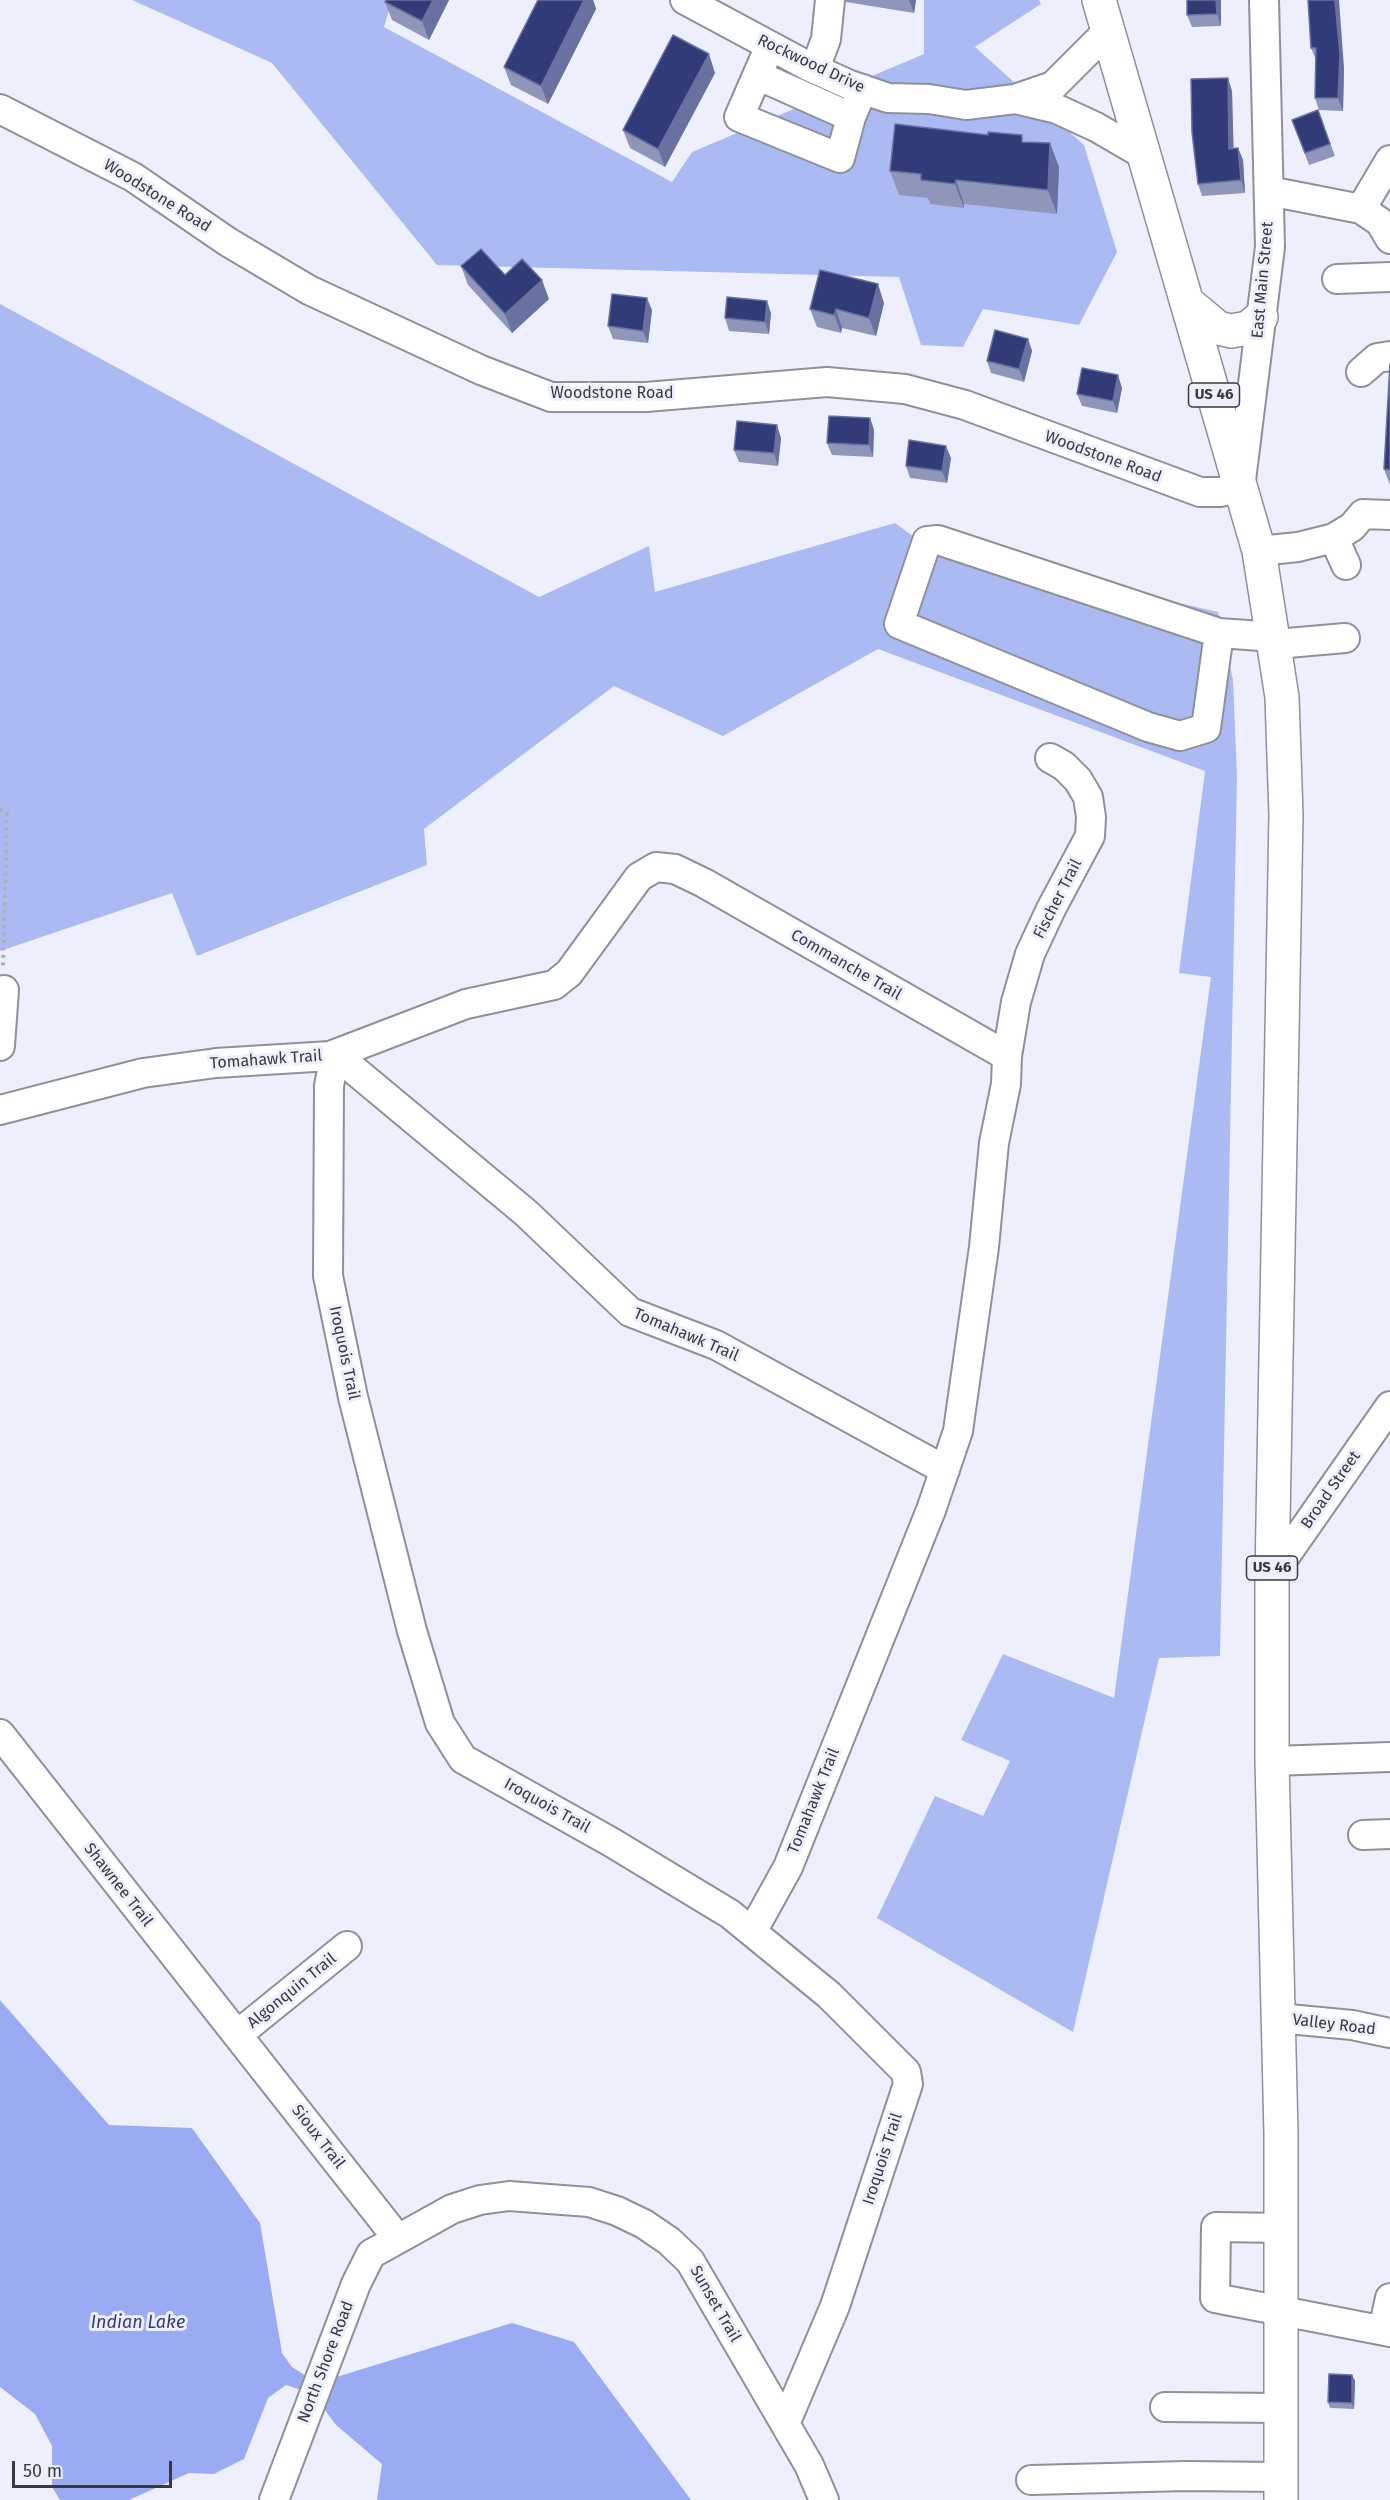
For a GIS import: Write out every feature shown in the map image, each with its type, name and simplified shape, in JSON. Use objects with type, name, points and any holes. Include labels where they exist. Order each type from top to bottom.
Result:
[{"type":"main road","name":"US 46","points":[[1099,0],[1259,551],[1282,697],[1286,815],[1272,1575],[1272,1761],[1282,2228],[1281,2489]]},
{"type":"main road","points":[[1188,303],[1218,328],[1231,331],[1248,328],[1261,317]]},
{"type":"street","name":"Rockwood Drive","points":[[686,0],[815,69],[863,89],[888,98],[929,99],[966,105],[1015,99],[1053,86],[1108,31]]},
{"type":"street","points":[[815,69],[826,39],[830,0]]},
{"type":"street","name":"East Main Street","points":[[1240,488],[1270,247],[1264,0]]},
{"type":"street","points":[[770,46],[759,76],[739,117],[840,158],[851,117],[863,89]]},
{"type":"street","points":[[759,76],[851,117]]},
{"type":"street","name":"Rockwood Drive","points":[[1015,99],[1057,109],[1096,126],[1146,156]]},
{"type":"street","name":"Woodstone Road","points":[[0,110],[133,177],[228,242],[309,290],[481,370],[551,397],[646,397],[827,382],[904,389],[965,405],[1200,492],[1220,492],[1240,488]]},
{"type":"street","points":[[1361,209],[1390,160]]},
{"type":"street","points":[[1269,191],[1361,209],[1380,222],[1390,239]]},
{"type":"street","points":[[1337,279],[1390,277]]},
{"type":"street","points":[[1361,372],[1377,358],[1390,356]]},
{"type":"street","points":[[1259,551],[1298,547],[1334,538],[1352,527],[1363,514],[1390,515]]},
{"type":"street","points":[[1334,538],[1346,565]]},
{"type":"street","points":[[1219,633],[1206,728],[1180,736],[1148,727],[899,624],[927,541],[938,540],[1219,633],[1275,641],[1345,638]]},
{"type":"street","name":"Fischer Trail","points":[[1007,1056],[1016,1002],[1030,954],[1090,836],[1091,817],[1088,797],[1078,780],[1064,766],[1050,758]]},
{"type":"street","name":"Commanche Trail","points":[[335,1054],[466,1004],[554,985],[569,973],[639,877],[656,867],[666,866],[704,883],[1007,1056]]},
{"type":"street","points":[[0,1046],[4,990]]},
{"type":"street","name":"Tomahawk Trail","points":[[0,1110],[143,1073],[216,1063],[335,1054],[526,1213],[630,1312],[716,1345],[945,1470],[788,1867],[752,1932]]},
{"type":"street","name":"Iroquois Trail","points":[[335,1054],[328,1086],[328,1276],[353,1397],[409,1620],[440,1723],[463,1759],[621,1848],[730,1914],[829,1995],[906,2072],[908,2084],[835,2306],[785,2424]]},
{"type":"street","points":[[945,1470],[958,1431],[968,1370],[994,1143],[1006,1084],[1007,1056]]},
{"type":"street","name":"Broad Street","points":[[1272,1575],[1390,1406]]},
{"type":"street","name":"Shawnee Trail","points":[[0,1734],[237,2035]]},
{"type":"street","points":[[1272,1761],[1390,1757]]},
{"type":"street","name":"Algonquin Trail","points":[[237,2035],[347,1946]]},
{"type":"street","name":"Valley Road","points":[[1278,2018],[1352,2025],[1390,2032]]},
{"type":"street","name":"Sioux Trail","points":[[237,2035],[398,2239]]},
{"type":"street","name":"Sunset Trail","points":[[398,2239],[452,2209],[480,2200],[509,2196],[589,2202],[617,2211],[644,2224],[669,2241],[690,2261],[809,2465],[824,2500]]},
{"type":"street","points":[[1282,2228],[1216,2228],[1215,2298],[1386,2331],[1390,2298]]},
{"type":"street","name":"North Shore Road","points":[[274,2500],[356,2284],[371,2254],[398,2239]]},
{"type":"street","points":[[1165,2407],[1282,2408]]},
{"type":"street","points":[[1031,2481],[1186,2476],[1281,2489]]},
{"type":"path","points":[[0,809],[7,813],[3,912],[4,990]]},
{"type":"shaded area","points":[[132,0],[392,0],[384,27],[672,182],[692,152],[924,54],[924,0],[1039,0],[1041,4],[975,47],[1084,145],[1117,252],[1079,325],[983,309],[963,347],[921,345],[899,277],[437,265],[272,63]]},
{"type":"shaded area","points":[[0,304],[539,597],[649,546],[655,592],[895,523],[925,545],[1218,612],[1233,680],[1237,776],[1220,1656],[1159,1658],[1073,2032],[877,1918],[935,1796],[983,1816],[1010,1761],[961,1740],[1003,1654],[1114,1698],[1211,977],[1179,973],[1205,771],[878,649],[723,736],[614,686],[424,829],[427,865],[197,956],[172,893],[0,951]]},
{"type":"water","name":"Indian Lake","points":[[0,2000],[109,2125],[192,2128],[260,2223],[282,2353],[292,2367],[317,2383],[512,2323],[574,2342],[691,2500],[377,2500],[382,2464],[336,2425],[313,2394],[286,2385],[268,2398],[244,2459],[214,2474],[189,2473],[129,2500],[60,2500],[52,2487],[52,2446],[35,2414],[0,2387]]},
{"type":"building","points":[[386,0],[433,0],[422,21],[385,2]]},
{"type":"building","points":[[538,0],[584,0],[541,86],[504,67]]},
{"type":"building","points":[[1187,0],[1216,0],[1217,14],[1187,15]]},
{"type":"building","points":[[1308,0],[1335,0],[1340,55],[1338,98],[1315,98],[1316,48],[1311,48]]},
{"type":"building","points":[[673,35],[709,54],[658,149],[623,130]]},
{"type":"building","points":[[1228,78],[1229,149],[1238,148],[1241,180],[1198,184],[1192,132],[1191,79]]},
{"type":"building","points":[[1318,110],[1330,144],[1305,153],[1292,120]]},
{"type":"building","points":[[895,124],[988,135],[988,132],[1022,135],[1022,142],[1050,143],[1048,190],[956,180],[955,184],[921,180],[921,174],[890,171]]},
{"type":"building","points":[[481,249],[505,275],[522,259],[542,280],[505,314],[461,266]]},
{"type":"building","points":[[820,270],[878,284],[869,318],[836,309],[834,315],[810,309]]},
{"type":"building","points":[[612,294],[647,298],[643,331],[608,326]]},
{"type":"building","points":[[727,297],[767,301],[765,322],[725,318]]},
{"type":"building","points":[[995,330],[1028,339],[1019,369],[987,361]]},
{"type":"building","points":[[1390,364],[1390,470],[1384,469]]},
{"type":"building","points":[[1082,368],[1118,375],[1113,401],[1077,394]]},
{"type":"building","points":[[829,416],[870,418],[869,445],[827,443]]},
{"type":"building","points":[[737,421],[777,425],[774,453],[734,450]]},
{"type":"building","points":[[909,440],[946,446],[942,471],[906,466]]},
{"type":"building","points":[[1329,2374],[1352,2375],[1352,2403],[1328,2402]]}]
